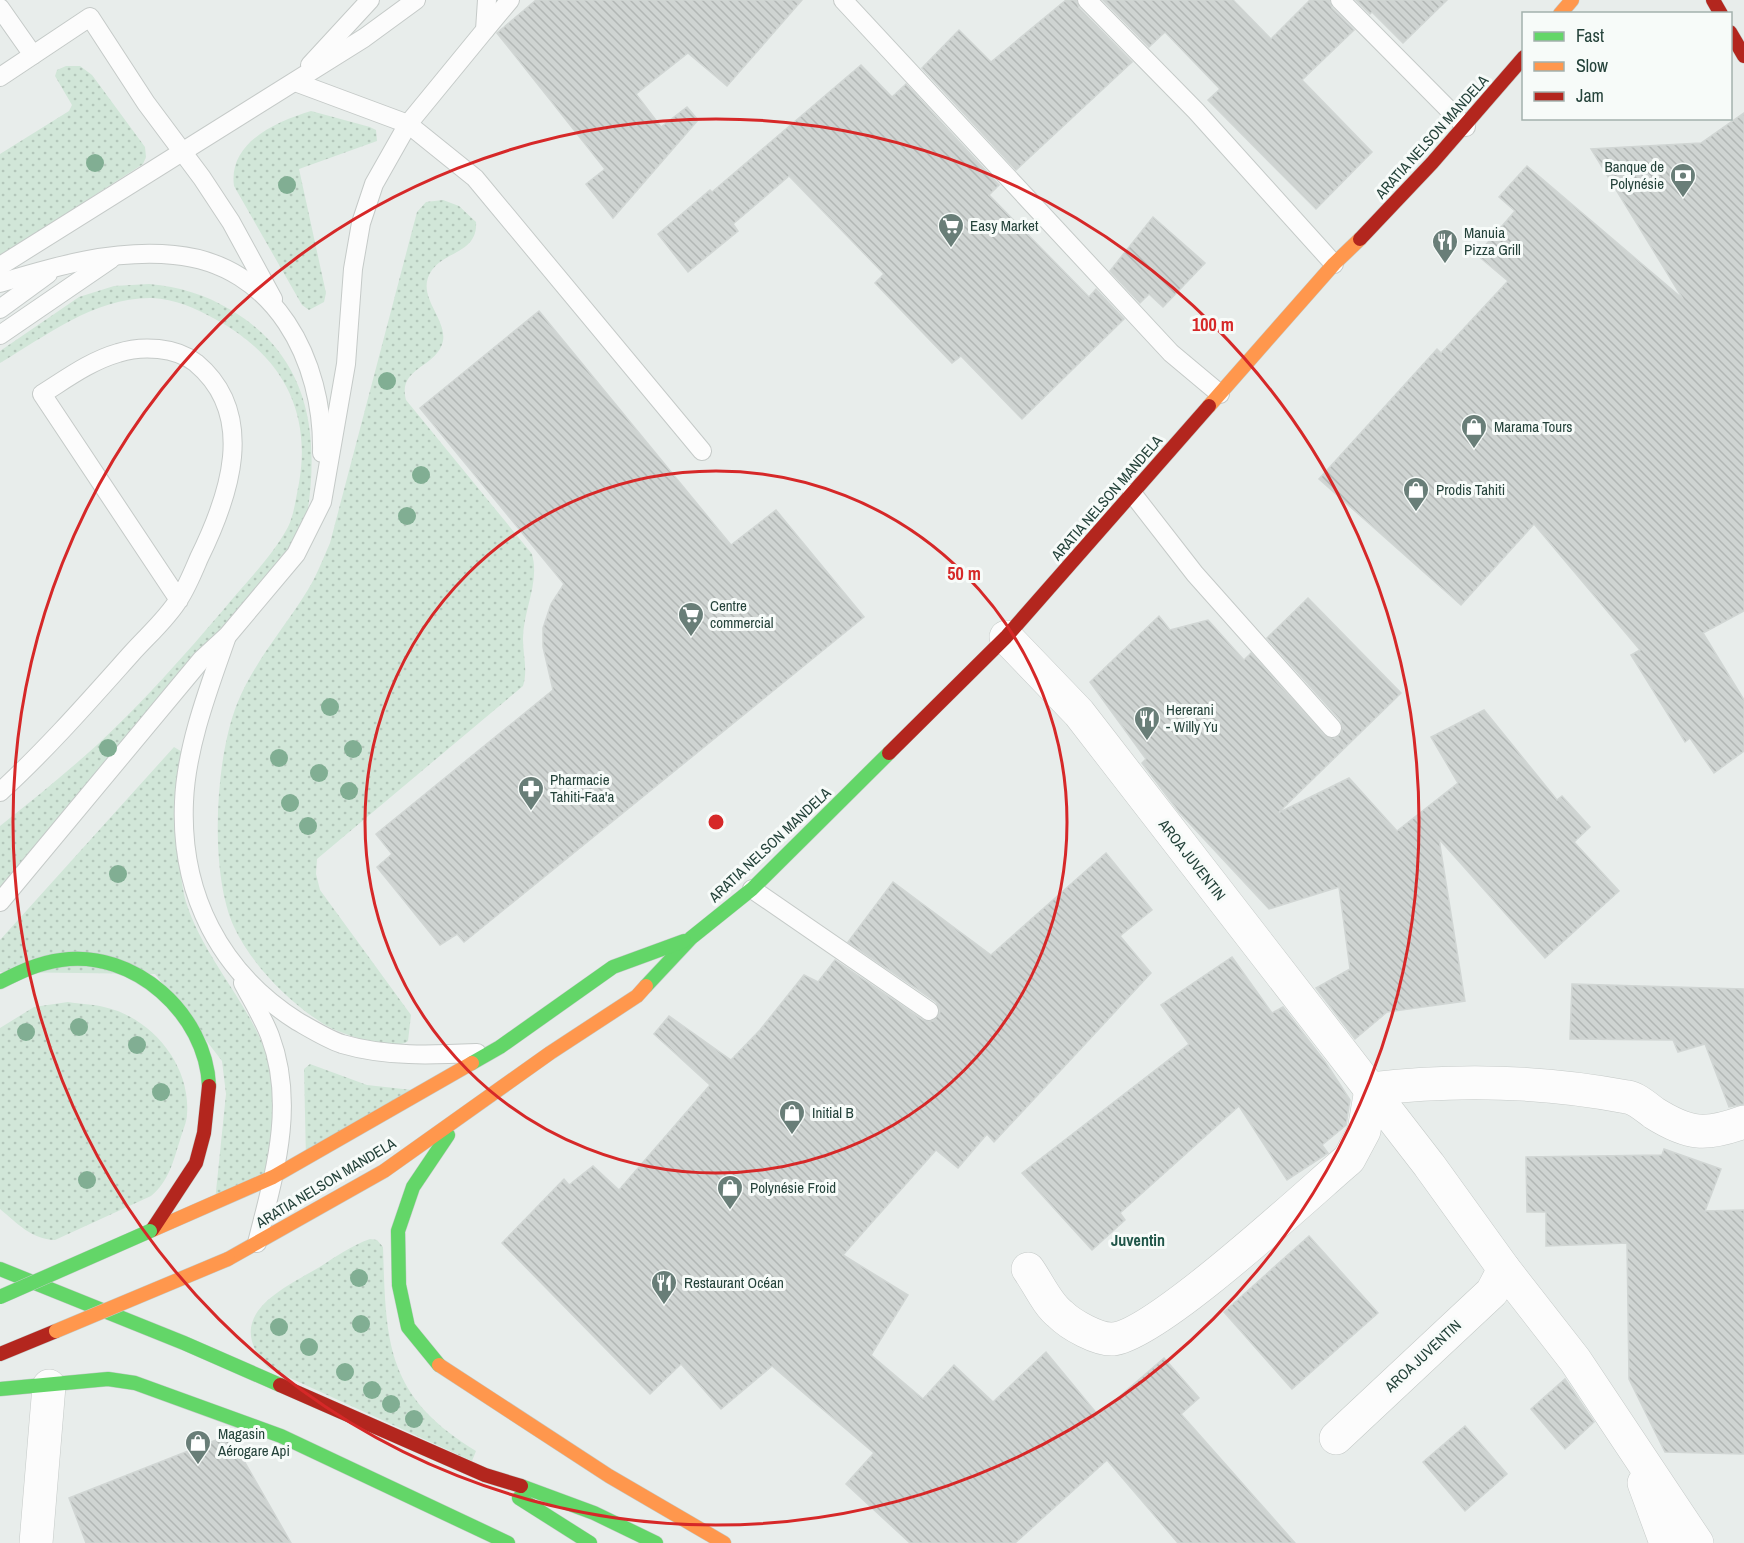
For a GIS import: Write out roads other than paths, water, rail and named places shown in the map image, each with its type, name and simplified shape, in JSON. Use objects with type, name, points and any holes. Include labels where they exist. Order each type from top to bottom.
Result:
[{"type":"main road","points":[[1562,12],[1572,0]]},
{"type":"main road","points":[[1732,34],[1744,56]]},
{"type":"main road","name":"ARATIA NELSON MANDELA","points":[[0,1354],[228,1259],[257,1243],[384,1171],[637,996],[691,938],[752,889],[1006,637],[1334,264],[1375,225],[1466,127],[1522,59]]},
{"type":"main road","name":"ARATIA NELSON MANDELA","points":[[0,1297],[273,1177],[491,1053],[613,967],[691,938]]},
{"type":"main road","points":[[0,982],[33,965],[56,960],[84,959],[111,964],[138,973],[164,990],[196,1033],[207,1064],[209,1095],[202,1145],[190,1175],[184,1180],[151,1231]]},
{"type":"main road","points":[[461,1116],[413,1187],[398,1231],[399,1285],[408,1327],[434,1362],[609,1476],[724,1543]]},
{"type":"main road","points":[[0,1269],[176,1340],[485,1475],[524,1485],[626,1527],[656,1543]]},
{"type":"main road","points":[[0,1389],[108,1380],[135,1383],[281,1436],[508,1543]]},
{"type":"main road","points":[[485,1475],[590,1543]]},
{"type":"street","name":"AROA JUVENTIN","points":[[1006,637],[1079,713],[1371,1089],[1504,1269],[1575,1360],[1628,1436],[1697,1543]]},
{"type":"street","points":[[1028,1269],[1059,1314],[1095,1335],[1113,1339],[1140,1330],[1196,1288],[1349,1159],[1364,1131],[1371,1089],[1421,1083],[1545,1085],[1630,1097],[1661,1117],[1694,1131],[1715,1133],[1744,1122]]},
{"type":"street","name":"AROA JUVENTIN","points":[[1336,1438],[1492,1292],[1504,1269]]},
{"type":"street","points":[[36,1543],[49,1386]]},
{"type":"street","name":"AROA JUVENTIN","points":[[1628,1436],[1666,1543]]},
{"type":"lane","points":[[295,82],[370,0]]},
{"type":"lane","points":[[0,266],[364,38],[416,0]]},
{"type":"lane","points":[[485,30],[487,0]]},
{"type":"lane","points":[[0,902],[202,659],[228,635],[296,554],[322,502],[346,364],[353,268],[361,223],[374,184],[408,124],[510,0]]},
{"type":"lane","points":[[843,0],[1171,352],[1220,394]]},
{"type":"lane","points":[[1087,0],[1196,111],[1334,264]]},
{"type":"lane","points":[[1340,0],[1466,127]]},
{"type":"lane","points":[[0,8],[33,55]]},
{"type":"lane","points":[[0,77],[90,17],[146,103],[183,150],[231,222],[278,309],[308,358],[316,386],[322,447],[322,502]]},
{"type":"lane","points":[[295,82],[408,124],[476,177],[702,451]]},
{"type":"lane","points":[[0,283],[62,265],[115,256],[173,255],[202,259],[241,278],[278,309]]},
{"type":"lane","points":[[0,335],[115,256]]},
{"type":"lane","points":[[0,309],[62,265]]},
{"type":"lane","points":[[0,792],[87,703],[179,600],[208,541],[233,465],[229,412],[222,392],[211,376],[190,358],[165,350],[140,349],[118,352],[90,365],[42,394],[179,600]]},
{"type":"lane","points":[[1132,493],[1195,573],[1332,728]]},
{"type":"lane","points":[[228,635],[205,700],[184,801],[187,854],[197,897],[212,934],[237,971],[270,1036],[277,1060],[282,1097],[282,1134],[257,1243]]},
{"type":"lane","points":[[752,889],[929,1011]]},
{"type":"lane","points":[[237,971],[272,1005],[341,1043],[417,1056],[491,1053]]},
{"type":"place","name":"Banque de Polynésie","points":[[1683,199]]},
{"type":"place","name":"Easy Market","points":[[951,249]]},
{"type":"place","name":"Manuia Pizza Grill","points":[[1445,265]]},
{"type":"place","name":"Marama Tours","points":[[1474,450]]},
{"type":"place","name":"Prodis Tahiti","points":[[1416,513]]},
{"type":"place","name":"Centre commercial","points":[[691,638]]},
{"type":"place","name":"Hererani - Willy Yu","points":[[1147,742]]},
{"type":"place","name":"Pharmacie Tahiti-Faa'a","points":[[531,812]]},
{"type":"place","name":"Initial B","points":[[792,1136]]},
{"type":"place","name":"Polynésie Froid","points":[[730,1211]]},
{"type":"place","name":"Restaurant Océan","points":[[664,1306]]},
{"type":"place","name":"Magasin Aérogare Api","points":[[198,1466]]},
{"type":"district","name":"Juventin","points":[[1138,1240]]}]
